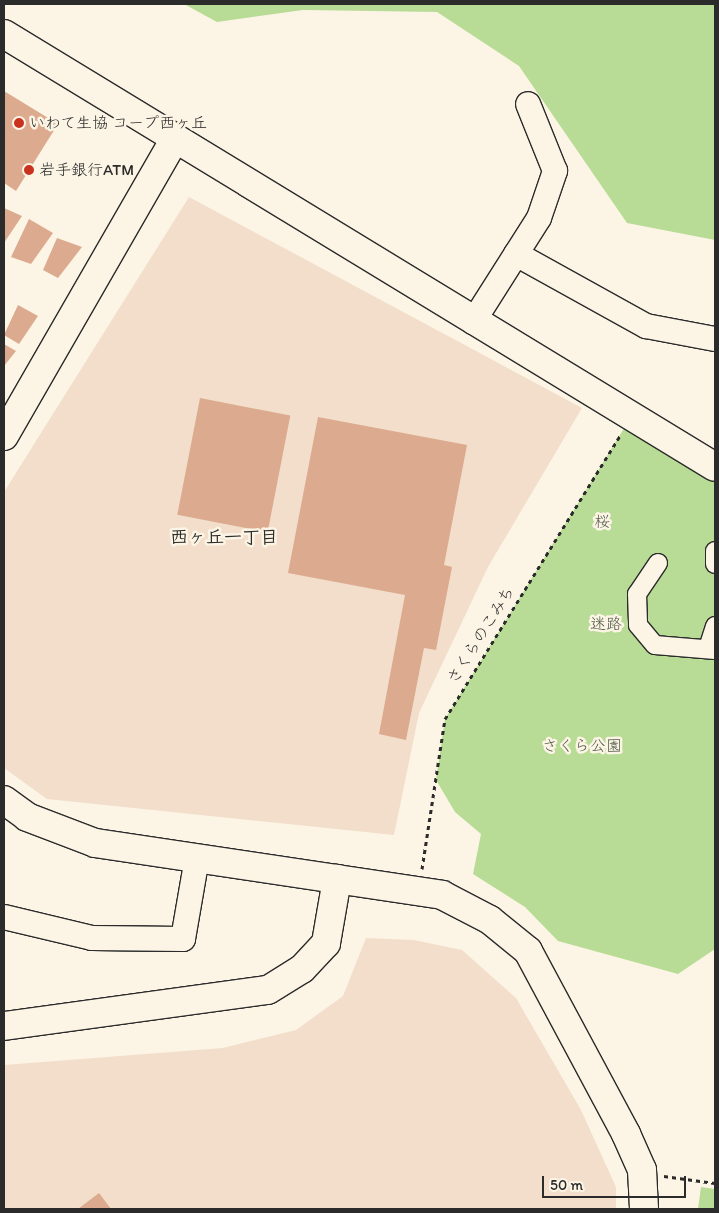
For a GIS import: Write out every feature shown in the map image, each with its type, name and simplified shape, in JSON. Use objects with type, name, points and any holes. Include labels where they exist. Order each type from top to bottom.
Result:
[{"type":"street","points":[[4,34],[174,140],[715,467]]},
{"type":"street","points":[[473,322],[539,218],[555,171],[528,104]]},
{"type":"street","points":[[4,436],[174,140]]},
{"type":"street","points":[[516,254],[646,326],[715,339]]},
{"type":"street","points":[[715,551],[715,564]]},
{"type":"street","points":[[658,563],[637,594],[638,625],[655,645],[712,649],[715,626]]},
{"type":"street","points":[[4,800],[27,817],[95,843],[442,895],[490,920],[528,951],[642,1170],[644,1209]]},
{"type":"street","points":[[4,917],[92,938],[183,939],[197,858]]},
{"type":"street","points":[[4,1026],[268,990],[302,969],[326,944],[337,879]]},
{"type":"path","name":"さくらのこみち","points":[[419,892],[445,719],[631,417]]},
{"type":"path","points":[[661,1175],[715,1183]]},
{"type":"shaded area","points":[[189,197],[582,408],[488,567],[419,713],[394,835],[47,799],[4,768],[4,492]]},
{"type":"shaded area","points":[[366,938],[414,940],[462,950],[516,998],[581,1110],[616,1187],[616,1209],[4,1209],[4,1065],[223,1048],[296,1030],[343,996]]},
{"type":"green space","points":[[184,4],[715,4],[715,240],[627,223],[519,66],[437,12],[303,10],[217,22]]},
{"type":"green space","name":"さくら公園","points":[[631,417],[715,469],[715,949],[678,974],[558,941],[525,907],[473,874],[481,834],[455,812],[436,780],[445,719]]},
{"type":"green space","points":[[701,1187],[715,1189],[715,1209],[698,1209]]},
{"type":"building","points":[[4,91],[58,124],[16,191],[4,183]]},
{"type":"building","points":[[4,208],[22,216],[4,243]]},
{"type":"building","points":[[29,219],[53,233],[31,264],[11,257]]},
{"type":"building","points":[[57,238],[82,247],[58,278],[43,270]]},
{"type":"building","points":[[18,305],[38,316],[19,344],[4,335]]},
{"type":"building","points":[[4,344],[16,351],[4,366]]},
{"type":"building","points":[[200,398],[290,416],[268,532],[177,515]]},
{"type":"building","points":[[318,417],[467,445],[444,565],[452,567],[436,650],[424,648],[406,740],[379,734],[405,595],[288,573]]},
{"type":"building","points":[[99,1193],[111,1209],[78,1209]]},
{"type":"place","name":"いわて生協 コープ西ヶ丘","points":[[19,123]]},
{"type":"place","name":"岩手銀行ATM","points":[[29,170]]},
{"type":"district","name":"西ヶ丘一丁目","points":[[224,537]]},
{"type":"park label","name":"桜","points":[[602,522]]},
{"type":"park label","name":"迷路","points":[[606,624]]}]
